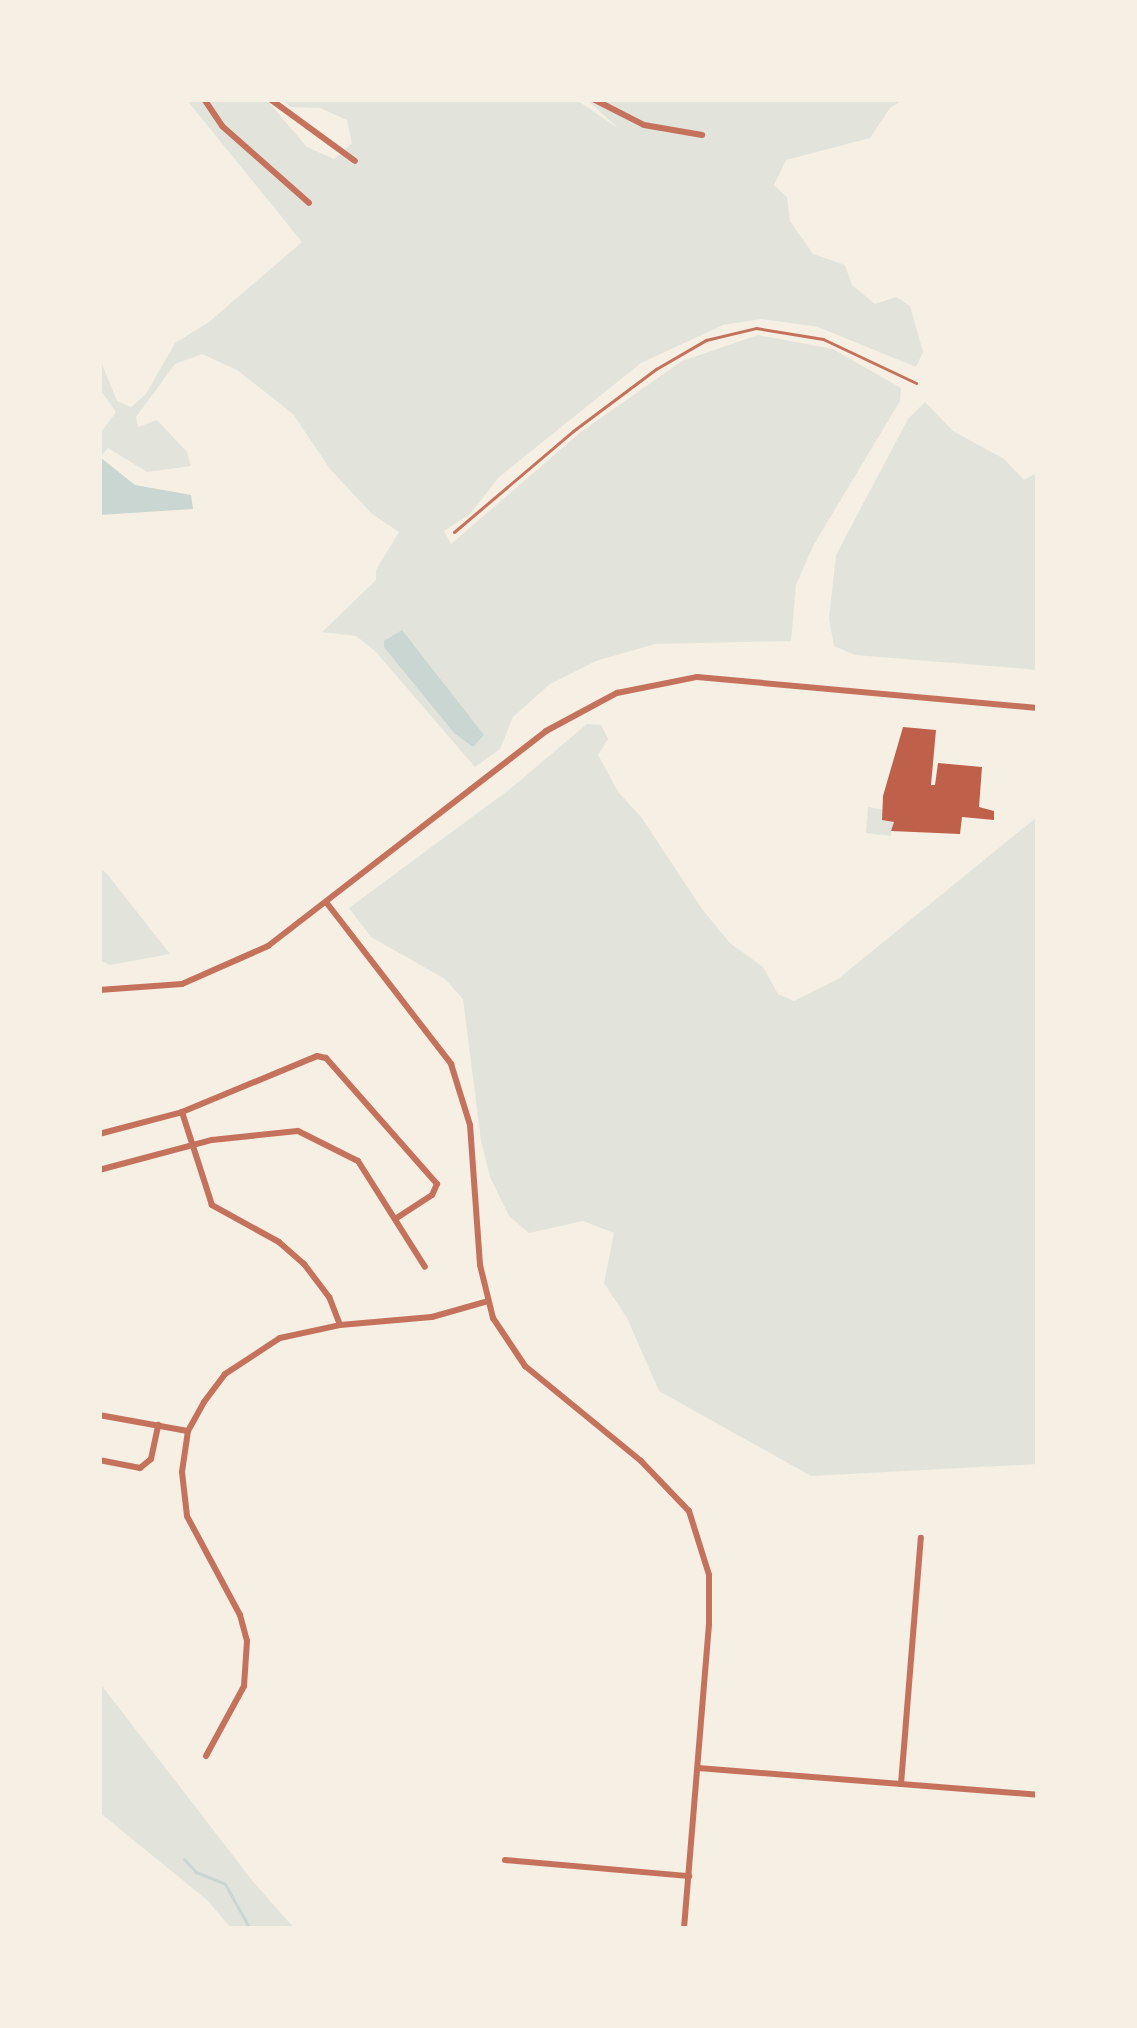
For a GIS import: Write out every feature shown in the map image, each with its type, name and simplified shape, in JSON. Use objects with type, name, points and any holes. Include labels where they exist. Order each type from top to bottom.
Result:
[{"type":"street","points":[[204,99],[221,125],[309,203]]},
{"type":"street","points":[[270,99],[356,160]]},
{"type":"street","points":[[593,99],[644,125],[702,135]]},
{"type":"street","points":[[99,991],[182,984],[268,946],[546,731],[617,693],[697,677],[1038,708]]},
{"type":"street","points":[[326,902],[451,1064],[470,1125],[480,1265],[493,1318],[525,1366],[641,1461],[689,1511],[709,1575],[684,1929]]},
{"type":"street","points":[[99,1134],[182,1112],[317,1056],[326,1058],[437,1184],[432,1195],[395,1219]]},
{"type":"street","points":[[182,1112],[212,1205],[279,1242],[304,1264],[329,1298],[340,1325]]},
{"type":"street","points":[[99,1170],[193,1145],[298,1131],[358,1161],[425,1267]]},
{"type":"street","points":[[206,1756],[244,1686],[247,1641],[231,1596],[187,1516],[182,1472],[188,1431],[225,1374],[280,1338],[340,1325],[432,1317],[488,1301]]},
{"type":"street","points":[[99,1415],[188,1431]]},
{"type":"street","points":[[99,1460],[140,1468],[151,1459],[158,1424]]},
{"type":"street","points":[[901,1784],[921,1538]]},
{"type":"street","points":[[698,1768],[1038,1795]]},
{"type":"street","points":[[505,1860],[689,1876]]},
{"type":"lane","points":[[454,532],[590,418],[656,369],[706,340],[755,328],[823,339],[916,383]]},
{"type":"shaded area","points":[[186,99],[266,99],[307,147],[334,159],[352,143],[347,120],[320,108],[290,107],[282,99],[575,99],[618,128],[586,99],[904,99],[890,108],[870,138],[786,160],[774,185],[787,197],[790,221],[813,254],[845,265],[852,285],[875,304],[896,297],[910,306],[923,352],[916,367],[818,327],[762,319],[723,325],[641,363],[499,477],[470,514],[444,531],[451,544],[582,431],[682,361],[758,335],[833,349],[901,388],[900,401],[813,546],[796,585],[791,641],[655,644],[596,661],[550,684],[513,717],[500,749],[475,767],[375,651],[356,636],[322,632],[376,580],[376,570],[399,532],[372,514],[330,469],[293,414],[237,370],[202,354],[175,364],[136,417],[138,427],[157,420],[187,452],[191,466],[147,472],[108,448],[99,458],[99,435],[116,412],[99,388],[99,357],[117,401],[131,407],[146,394],[175,343],[209,322],[302,242]]},
{"type":"shaded area","points":[[925,402],[953,431],[1004,459],[1024,480],[1038,472],[1038,670],[855,655],[834,646],[829,619],[836,555],[908,419]]},
{"type":"shaded area","points":[[101,458],[135,485],[191,495],[193,509],[99,515]]},
{"type":"shaded area","points":[[402,630],[484,735],[473,747],[454,733],[384,647],[384,641]]},
{"type":"shaded area","points":[[587,724],[601,725],[608,739],[598,755],[619,793],[642,818],[702,909],[730,943],[763,967],[778,994],[794,1001],[838,979],[1038,816],[1038,1464],[811,1476],[659,1391],[627,1318],[604,1283],[614,1233],[583,1221],[529,1233],[509,1216],[490,1177],[481,1141],[463,999],[445,979],[371,937],[349,908],[510,789]]},
{"type":"shaded area","points":[[868,807],[885,810],[883,820],[894,822],[891,836],[866,833]]},
{"type":"shaded area","points":[[99,867],[170,954],[110,965],[99,960]]},
{"type":"shaded area","points":[[99,1682],[295,1929],[232,1929],[207,1900],[99,1812]]},
{"type":"building","points":[[903,727],[936,730],[931,785],[935,785],[938,763],[982,767],[979,807],[994,811],[994,820],[962,817],[960,834],[891,831],[894,822],[882,820],[883,796]]},
{"type":"waterway","points":[[184,1859],[196,1872],[225,1884],[250,1929]]}]
